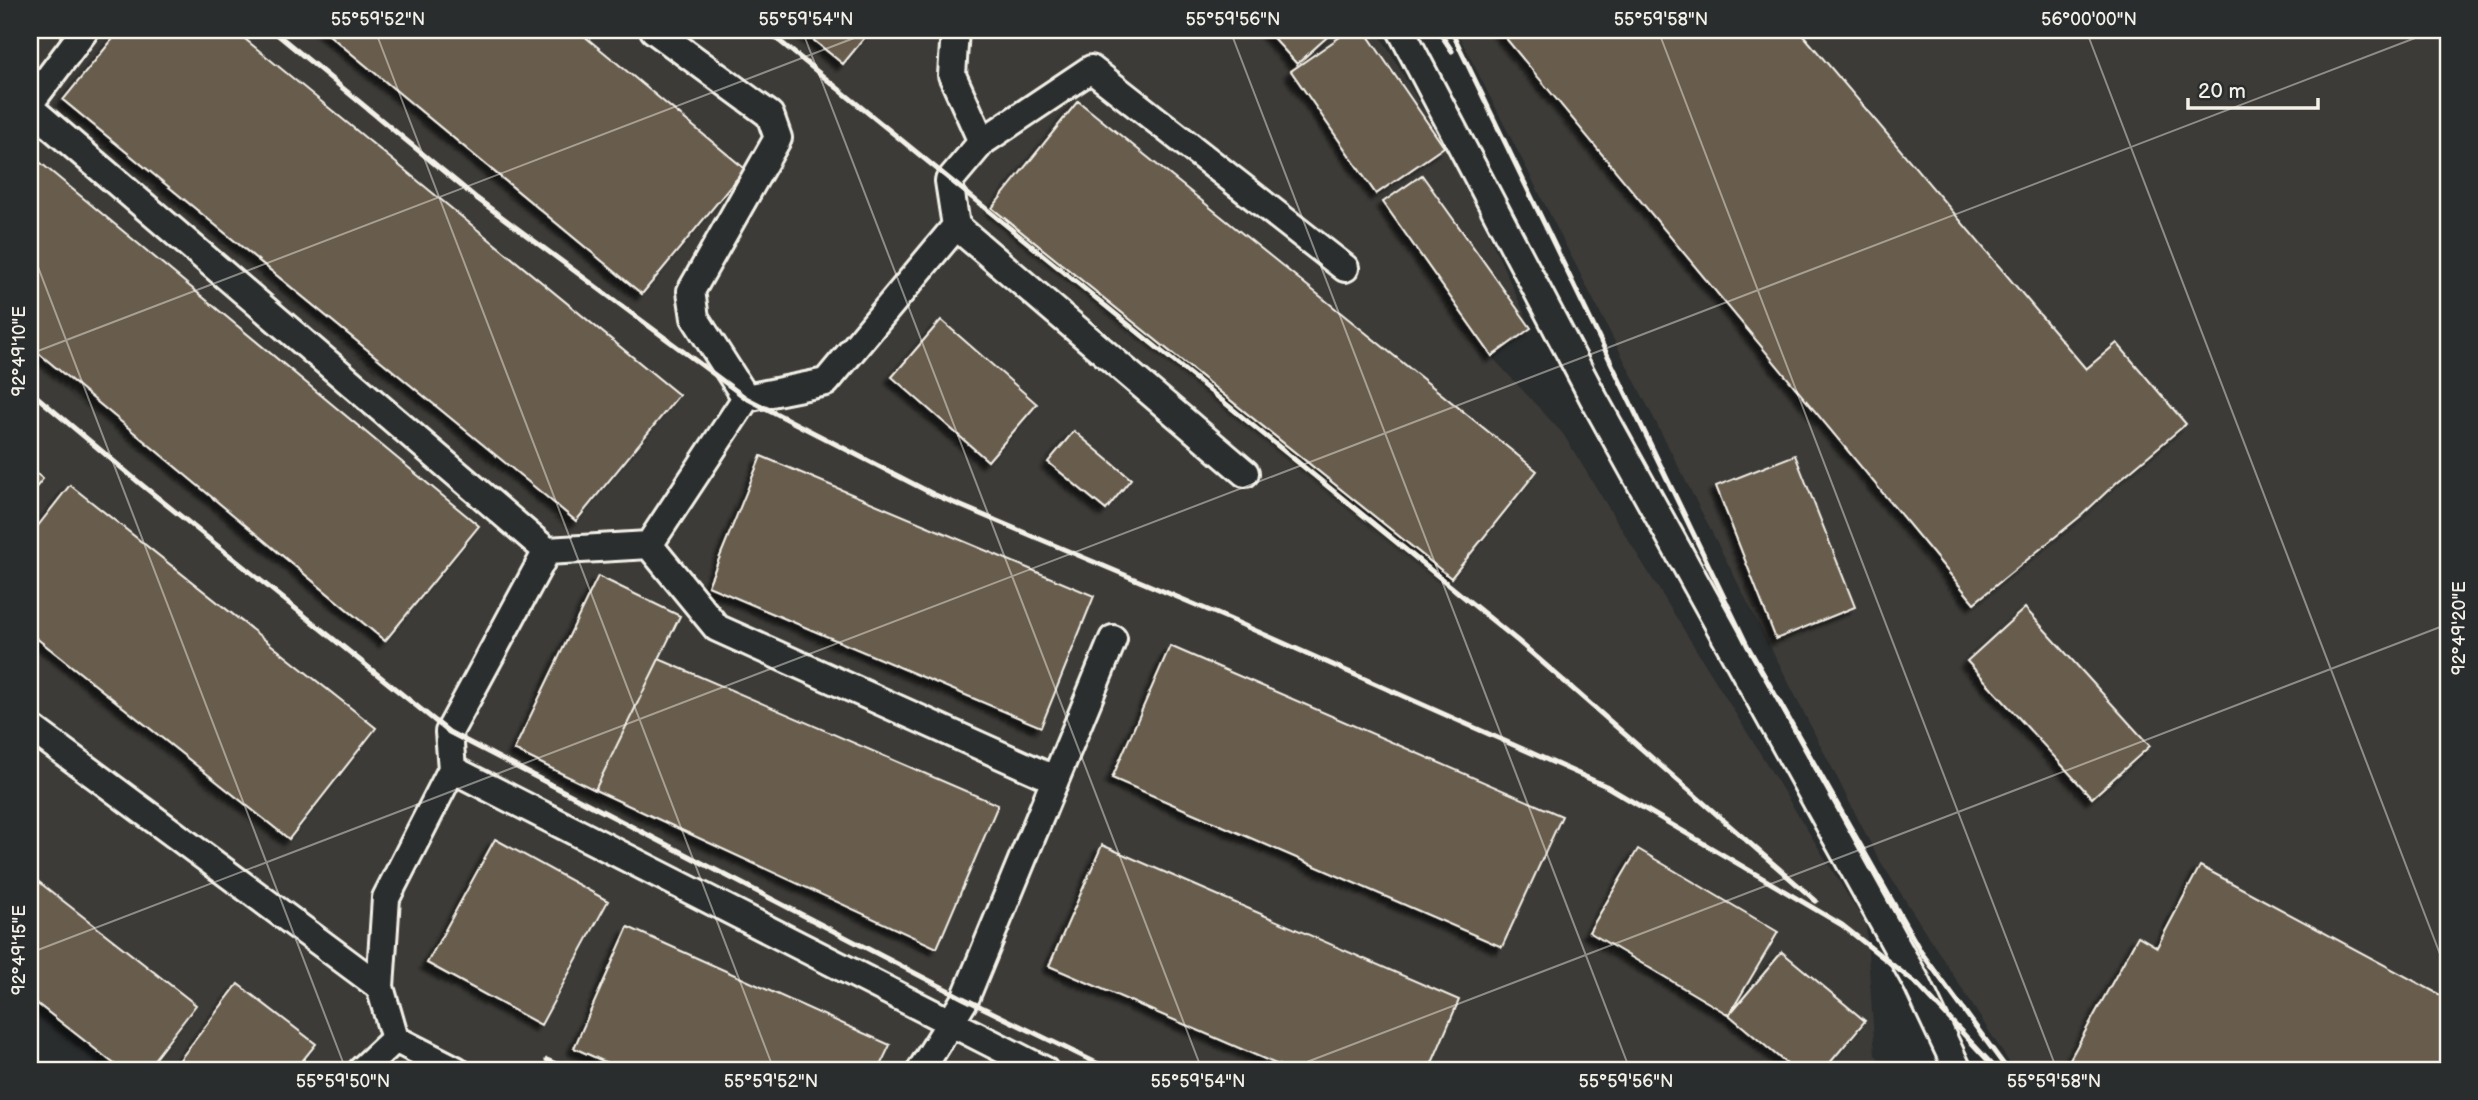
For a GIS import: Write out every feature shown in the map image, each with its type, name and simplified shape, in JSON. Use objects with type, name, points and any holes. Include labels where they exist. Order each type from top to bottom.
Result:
[{"type":"lane","points":[[85,30],[30,105],[547,551],[649,545]]},
{"type":"lane","points":[[654,30],[770,115],[778,138],[691,291],[695,318],[746,398]]},
{"type":"lane","points":[[955,30],[952,75],[982,142]]},
{"type":"lane","points":[[1401,30],[1594,399],[1918,985],[1958,1070]]},
{"type":"lane","points":[[1245,473],[956,226],[949,181],[982,142],[1091,69],[1345,268]]},
{"type":"lane","points":[[649,545],[746,398],[827,382],[956,226]]},
{"type":"lane","points":[[649,545],[718,628],[1054,779]]},
{"type":"lane","points":[[456,1070],[395,1039],[380,987],[386,898],[452,769],[449,732],[547,551]]},
{"type":"lane","points":[[921,1070],[965,999],[1113,639]]},
{"type":"lane","points":[[30,727],[380,987]]},
{"type":"lane","points":[[452,769],[1044,1070]]},
{"type":"lane","points":[[362,1070],[395,1039]]},
{"type":"shaded area","points":[[30,30],[1377,30],[1463,178],[1531,328],[1492,357],[1563,434],[1866,925],[1875,1055],[1890,1070],[122,1070],[30,998]]},
{"type":"shaded area","points":[[1456,30],[2448,30],[2448,1070],[2014,1070],[1877,856]]},
{"type":"building","points":[[120,30],[234,30],[679,395],[576,521],[63,100]]},
{"type":"building","points":[[323,30],[577,30],[745,169],[642,294]]},
{"type":"building","points":[[801,30],[871,30],[843,64]]},
{"type":"building","points":[[1266,30],[1335,30],[1297,64]]},
{"type":"building","points":[[1350,30],[1364,30],[1444,147],[1376,194],[1291,71]]},
{"type":"building","points":[[1499,30],[1799,30],[2086,369],[2117,343],[2186,424],[2082,515],[1974,603]]},
{"type":"building","points":[[1078,101],[1537,471],[1451,578],[992,208]]},
{"type":"building","points":[[30,154],[479,526],[385,641],[30,346]]},
{"type":"building","points":[[1422,175],[1531,328],[1492,356],[1383,202]]},
{"type":"building","points":[[941,320],[1037,404],[988,461],[892,377]]},
{"type":"building","points":[[1074,431],[1131,479],[1106,510],[1048,462]]},
{"type":"building","points":[[1795,455],[1855,607],[1776,639],[1716,486]]},
{"type":"building","points":[[761,456],[1094,596],[1041,727],[708,586]]},
{"type":"building","points":[[30,468],[43,479],[30,495]]},
{"type":"building","points":[[70,485],[376,728],[289,839],[30,633],[30,536]]},
{"type":"building","points":[[598,576],[680,616],[595,790],[514,750]]},
{"type":"building","points":[[2025,608],[2150,746],[2092,798],[1967,661]]},
{"type":"building","points":[[1170,646],[1562,816],[1502,947],[1112,778]]},
{"type":"building","points":[[659,659],[998,805],[937,948],[595,790]]},
{"type":"building","points":[[495,839],[608,901],[541,1025],[427,963]]},
{"type":"building","points":[[1102,845],[1459,1000],[1429,1070],[1290,1070],[1049,966]]},
{"type":"building","points":[[1638,849],[1778,932],[1729,1015],[1589,932]]},
{"type":"building","points":[[2200,866],[2448,999],[2448,1070],[2064,1070],[2138,936],[2157,947]]},
{"type":"building","points":[[30,875],[196,1005],[146,1070],[122,1070],[30,998]]},
{"type":"building","points":[[628,927],[890,1045],[878,1070],[623,1070],[574,1048]]},
{"type":"building","points":[[1782,952],[1865,1021],[1824,1070],[1794,1070],[1729,1015]]},
{"type":"building","points":[[238,984],[316,1044],[295,1070],[172,1070]]},
{"type":"railway","points":[[272,30],[475,197],[746,398],[933,494],[1227,618],[1606,786],[1842,925],[1918,985],[1997,1070]]},
{"type":"railway","points":[[766,30],[1518,641],[1816,901]]},
{"type":"railway","points":[[1438,30],[1452,51]]},
{"type":"railway","points":[[1451,30],[1747,645],[1921,952],[2004,1065]]},
{"type":"railway","points":[[30,391],[142,485],[449,732],[965,999],[1111,1070]]},
{"type":"railway","points":[[547,1060],[570,1070]]}]
